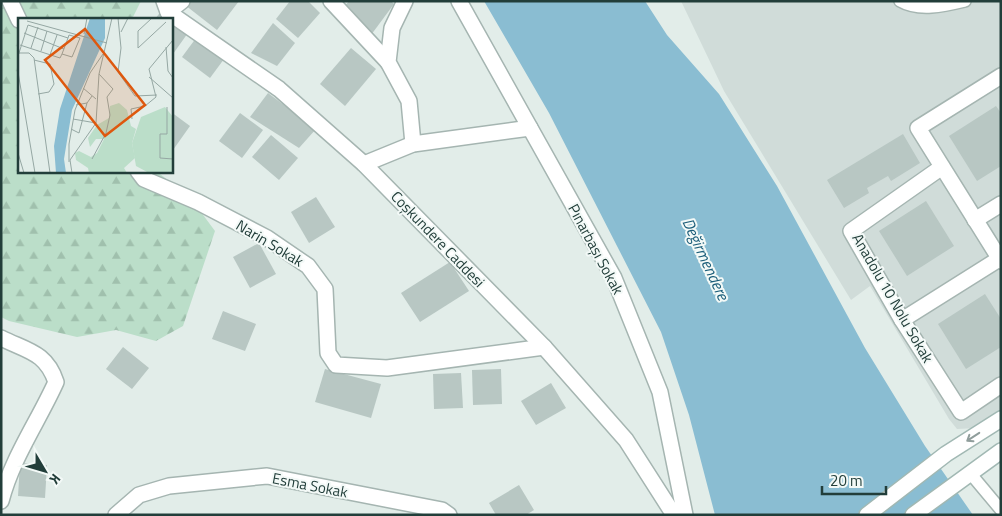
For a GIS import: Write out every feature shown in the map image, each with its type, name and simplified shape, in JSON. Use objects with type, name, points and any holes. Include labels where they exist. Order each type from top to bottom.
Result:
[{"type":"street","points":[[10,1],[18,18]]},
{"type":"street","points":[[166,7],[182,1]]},
{"type":"street","points":[[332,1],[388,62],[408,101],[413,144]]},
{"type":"street","points":[[388,62],[392,28],[405,1]]},
{"type":"street","name":"Pınarbaşı Sokak","points":[[459,1],[614,278],[660,392],[685,515]]},
{"type":"street","name":"Coşkundere Caddesi","points":[[166,7],[279,89],[364,164],[544,347],[626,440],[674,515]]},
{"type":"street","points":[[902,320],[1000,260],[918,128],[1001,76]]},
{"type":"street","points":[[364,164],[413,144],[530,128]]},
{"type":"street","name":"Anadolu 10 Nolu Sokak","points":[[942,167],[851,231],[902,320],[961,412],[1001,385]]},
{"type":"street","name":"Narin Sokak","points":[[139,172],[144,179],[198,202],[267,238],[308,266],[325,289],[328,353],[336,365],[387,368],[544,347]]},
{"type":"street","points":[[975,220],[1001,204]]},
{"type":"street","points":[[1,338],[32,351],[46,361],[56,382],[39,420],[14,460],[1,500]]},
{"type":"street","points":[[867,515],[946,454],[1001,419]]},
{"type":"street","points":[[913,515],[1001,451]]},
{"type":"street","name":"Esma Sokak","points":[[116,515],[139,495],[169,486],[267,476],[442,510],[449,515]]},
{"type":"lane","points":[[900,1],[909,6],[939,7],[965,1]]},
{"type":"lane","points":[[970,473],[1001,510]]},
{"type":"shaded area","points":[[681,1],[1001,1],[1001,411],[977,428],[957,429],[949,419],[870,286],[851,300],[724,91]]},
{"type":"green space","points":[[1,1],[141,1],[132,18],[18,18],[18,172],[157,172],[189,196],[215,231],[183,326],[156,341],[116,330],[77,337],[9,321],[1,317]]},
{"type":"water","name":"Değirmendere","points":[[484,1],[645,1],[667,35],[719,94],[777,186],[865,348],[925,446],[973,515],[715,515],[689,415],[661,332],[549,113]]},
{"type":"building","points":[[189,1],[239,1],[217,30],[185,5]]},
{"type":"building","points":[[290,1],[308,1],[320,13],[298,38],[276,19]]},
{"type":"building","points":[[349,1],[391,1],[394,4],[368,39],[340,12]]},
{"type":"building","points":[[162,10],[190,30],[173,54],[172,18],[156,18]]},
{"type":"building","points":[[273,23],[295,43],[277,66],[251,53]]},
{"type":"building","points":[[199,34],[227,55],[210,78],[182,57]]},
{"type":"building","points":[[351,48],[376,69],[345,106],[320,84]]},
{"type":"building","points":[[268,93],[316,129],[299,148],[250,117]]},
{"type":"building","points":[[996,106],[1001,113],[1001,166],[977,181],[949,136]]},
{"type":"building","points":[[172,113],[190,126],[172,149]]},
{"type":"building","points":[[240,113],[263,130],[242,158],[219,141]]},
{"type":"building","points":[[903,134],[920,163],[891,181],[888,176],[867,188],[869,193],[844,208],[827,180]]},
{"type":"building","points":[[271,135],[298,158],[279,180],[252,157]]},
{"type":"building","points":[[316,197],[335,227],[309,243],[291,212]]},
{"type":"building","points":[[926,201],[954,246],[907,276],[879,231]]},
{"type":"building","points":[[259,243],[276,274],[250,288],[233,257]]},
{"type":"building","points":[[450,262],[469,291],[420,322],[401,293]]},
{"type":"building","points":[[985,294],[1001,319],[1001,347],[966,369],[938,324]]},
{"type":"building","points":[[223,311],[256,324],[245,351],[212,339]]},
{"type":"building","points":[[123,347],[149,368],[132,389],[106,369]]},
{"type":"building","points":[[325,369],[381,384],[371,418],[315,402]]},
{"type":"building","points":[[501,369],[502,404],[473,405],[472,370]]},
{"type":"building","points":[[461,373],[463,408],[434,409],[433,374]]},
{"type":"building","points":[[551,383],[566,408],[536,425],[521,401]]},
{"type":"building","points":[[20,463],[47,465],[45,498],[18,496]]},
{"type":"building","points":[[519,485],[534,510],[526,515],[496,515],[489,503]]}]
